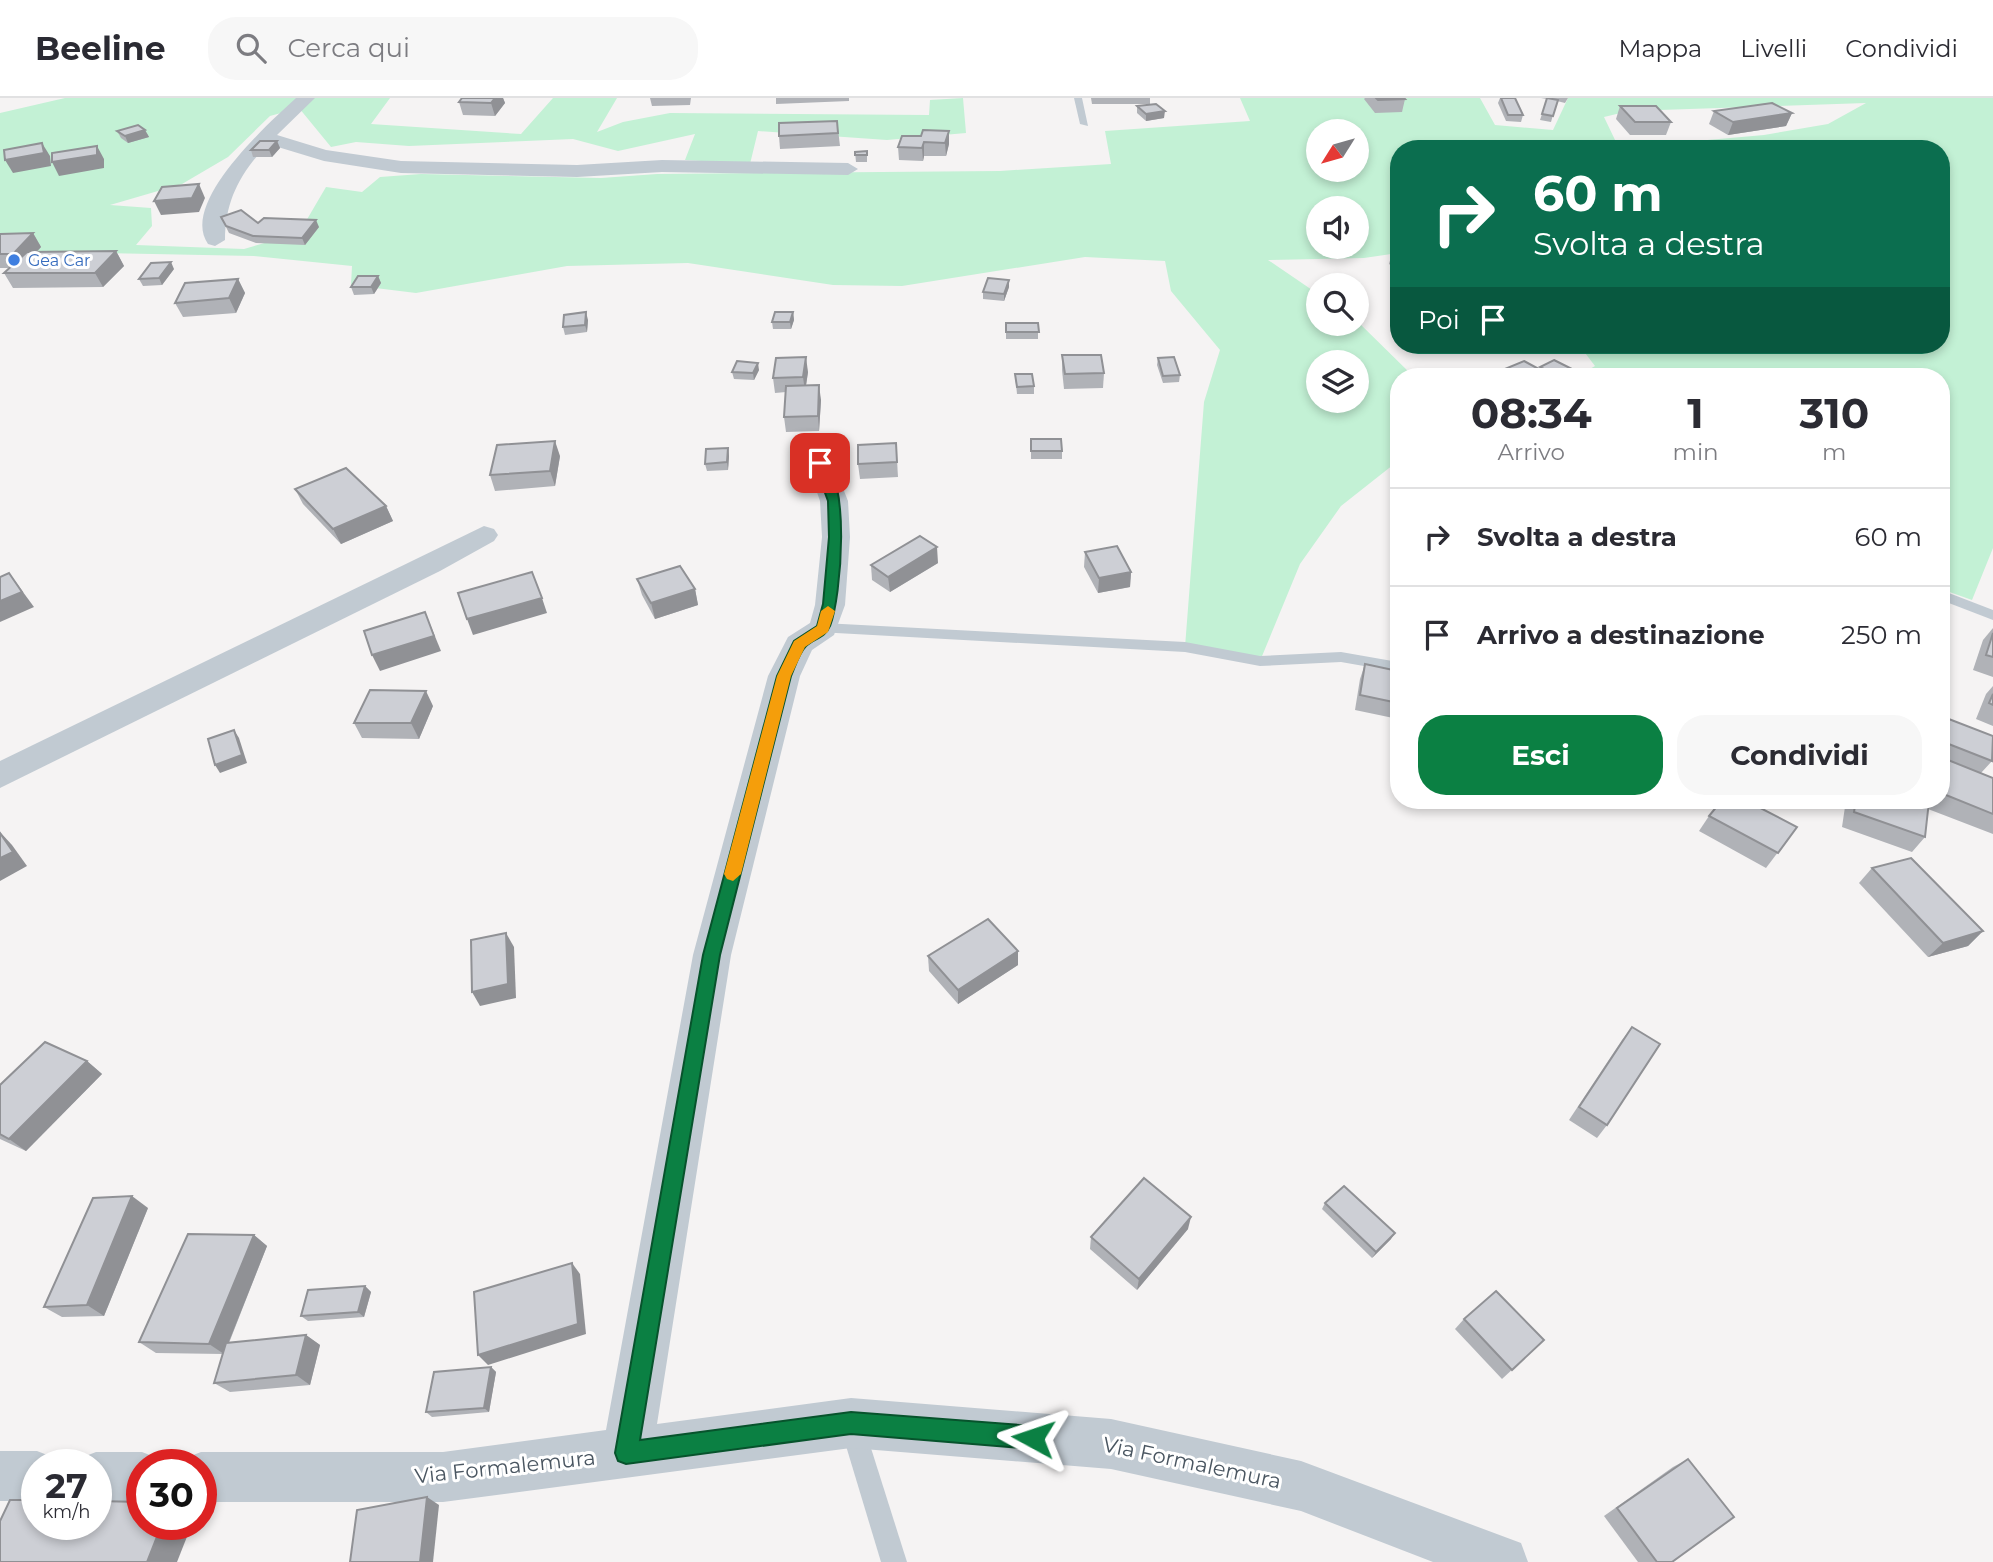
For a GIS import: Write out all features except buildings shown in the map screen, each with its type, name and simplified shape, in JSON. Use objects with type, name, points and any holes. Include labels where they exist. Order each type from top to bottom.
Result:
[{"type":"street","points":[[215,240],[215,217],[224,186],[242,163],[306,98]]},
{"type":"street","points":[[267,138],[324,156],[401,167],[577,171],[662,166],[848,169]]},
{"type":"street","points":[[626,1453],[712,955],[784,676],[799,644],[823,628],[830,604],[836,537],[834,501],[820,463]]},
{"type":"street","points":[[0,776],[430,565],[484,535]]},
{"type":"street","name":"Via Formalemura","points":[[217,1477],[443,1477],[851,1423],[1111,1444],[1301,1486],[1502,1562]]},
{"type":"street","points":[[0,1476],[21,1476]]},
{"type":"lane","points":[[1078,98],[1085,124]]},
{"type":"lane","points":[[1950,598],[1993,615]]},
{"type":"lane","points":[[823,628],[1185,647],[1260,661],[1340,657],[1390,666]]},
{"type":"lane","points":[[851,1423],[894,1562]]},
{"type":"green space","points":[[65,98],[390,98],[371,124],[521,134],[553,98],[617,98],[597,132],[623,122],[670,113],[929,115],[930,100],[963,98],[966,133],[887,140],[758,131],[750,164],[685,160],[695,134],[618,151],[573,139],[409,146],[356,142],[331,147],[299,108],[270,116],[228,157],[182,184],[110,205],[151,208],[152,226],[136,245],[244,249],[299,233],[326,187],[362,192],[380,177],[421,174],[601,178],[657,174],[1000,171],[1111,164],[1105,131],[1250,121],[1240,98],[1480,98],[1495,125],[1553,130],[1568,98],[1993,98],[1993,548],[1972,600],[1950,592],[1950,368],[1592,368],[1595,366],[1586,354],[1950,354],[1950,140],[1708,140],[1764,135],[1828,124],[1866,103],[1629,111],[1604,117],[1615,140],[1390,140],[1390,254],[1369,257],[1369,196],[1306,196],[1306,259],[1316,259],[1268,260],[1306,286],[1306,336],[1369,336],[1369,333],[1405,368],[1390,368],[1390,467],[1341,506],[1300,564],[1260,661],[1185,647],[1204,402],[1220,350],[1171,291],[1165,261],[1085,257],[902,286],[833,285],[688,263],[567,266],[416,293],[351,285],[352,266],[254,256],[0,251],[0,113]]},
{"type":"slow traffic","points":[[733,874],[784,676],[799,644],[823,628],[828,611]]},
{"type":"place","name":"Gea Car","points":[[14,260]]},
{"type":"route","points":[[820,463],[834,501],[836,537],[830,604],[823,628],[799,644],[784,676],[712,955],[626,1453],[851,1423],[1033,1438]]}]
